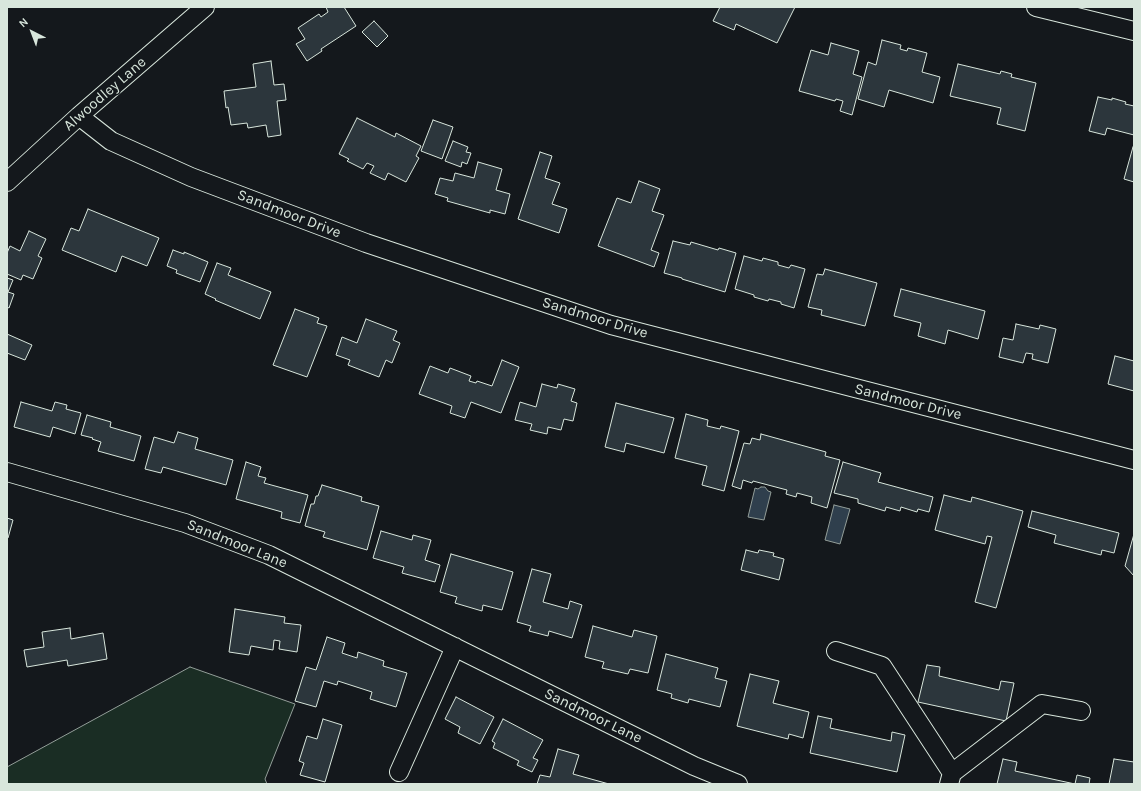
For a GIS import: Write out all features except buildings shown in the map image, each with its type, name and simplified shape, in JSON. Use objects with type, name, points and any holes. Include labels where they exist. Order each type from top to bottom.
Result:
[{"type":"street","name":"Alwoodley Lane","points":[[7,182],[79,116],[205,7]]},
{"type":"street","points":[[1036,7],[1134,31]]},
{"type":"street","name":"Sandmoor Drive","points":[[79,116],[111,141],[191,176],[366,243],[611,325],[1134,460]]},
{"type":"street","name":"Sandmoor Lane","points":[[7,472],[185,523],[269,555],[694,766],[733,783]]},
{"type":"street","points":[[399,772],[456,648]]},
{"type":"street","points":[[836,651],[882,666],[951,778],[1042,704],[1081,711]]},
{"type":"green space","points":[[190,667],[295,704],[265,779],[267,784],[7,784],[7,767]]},
{"type":"water","points":[[765,487],[771,492],[764,520],[748,517],[755,488],[758,489]]},
{"type":"water","points":[[834,505],[850,509],[840,544],[825,540]]}]
